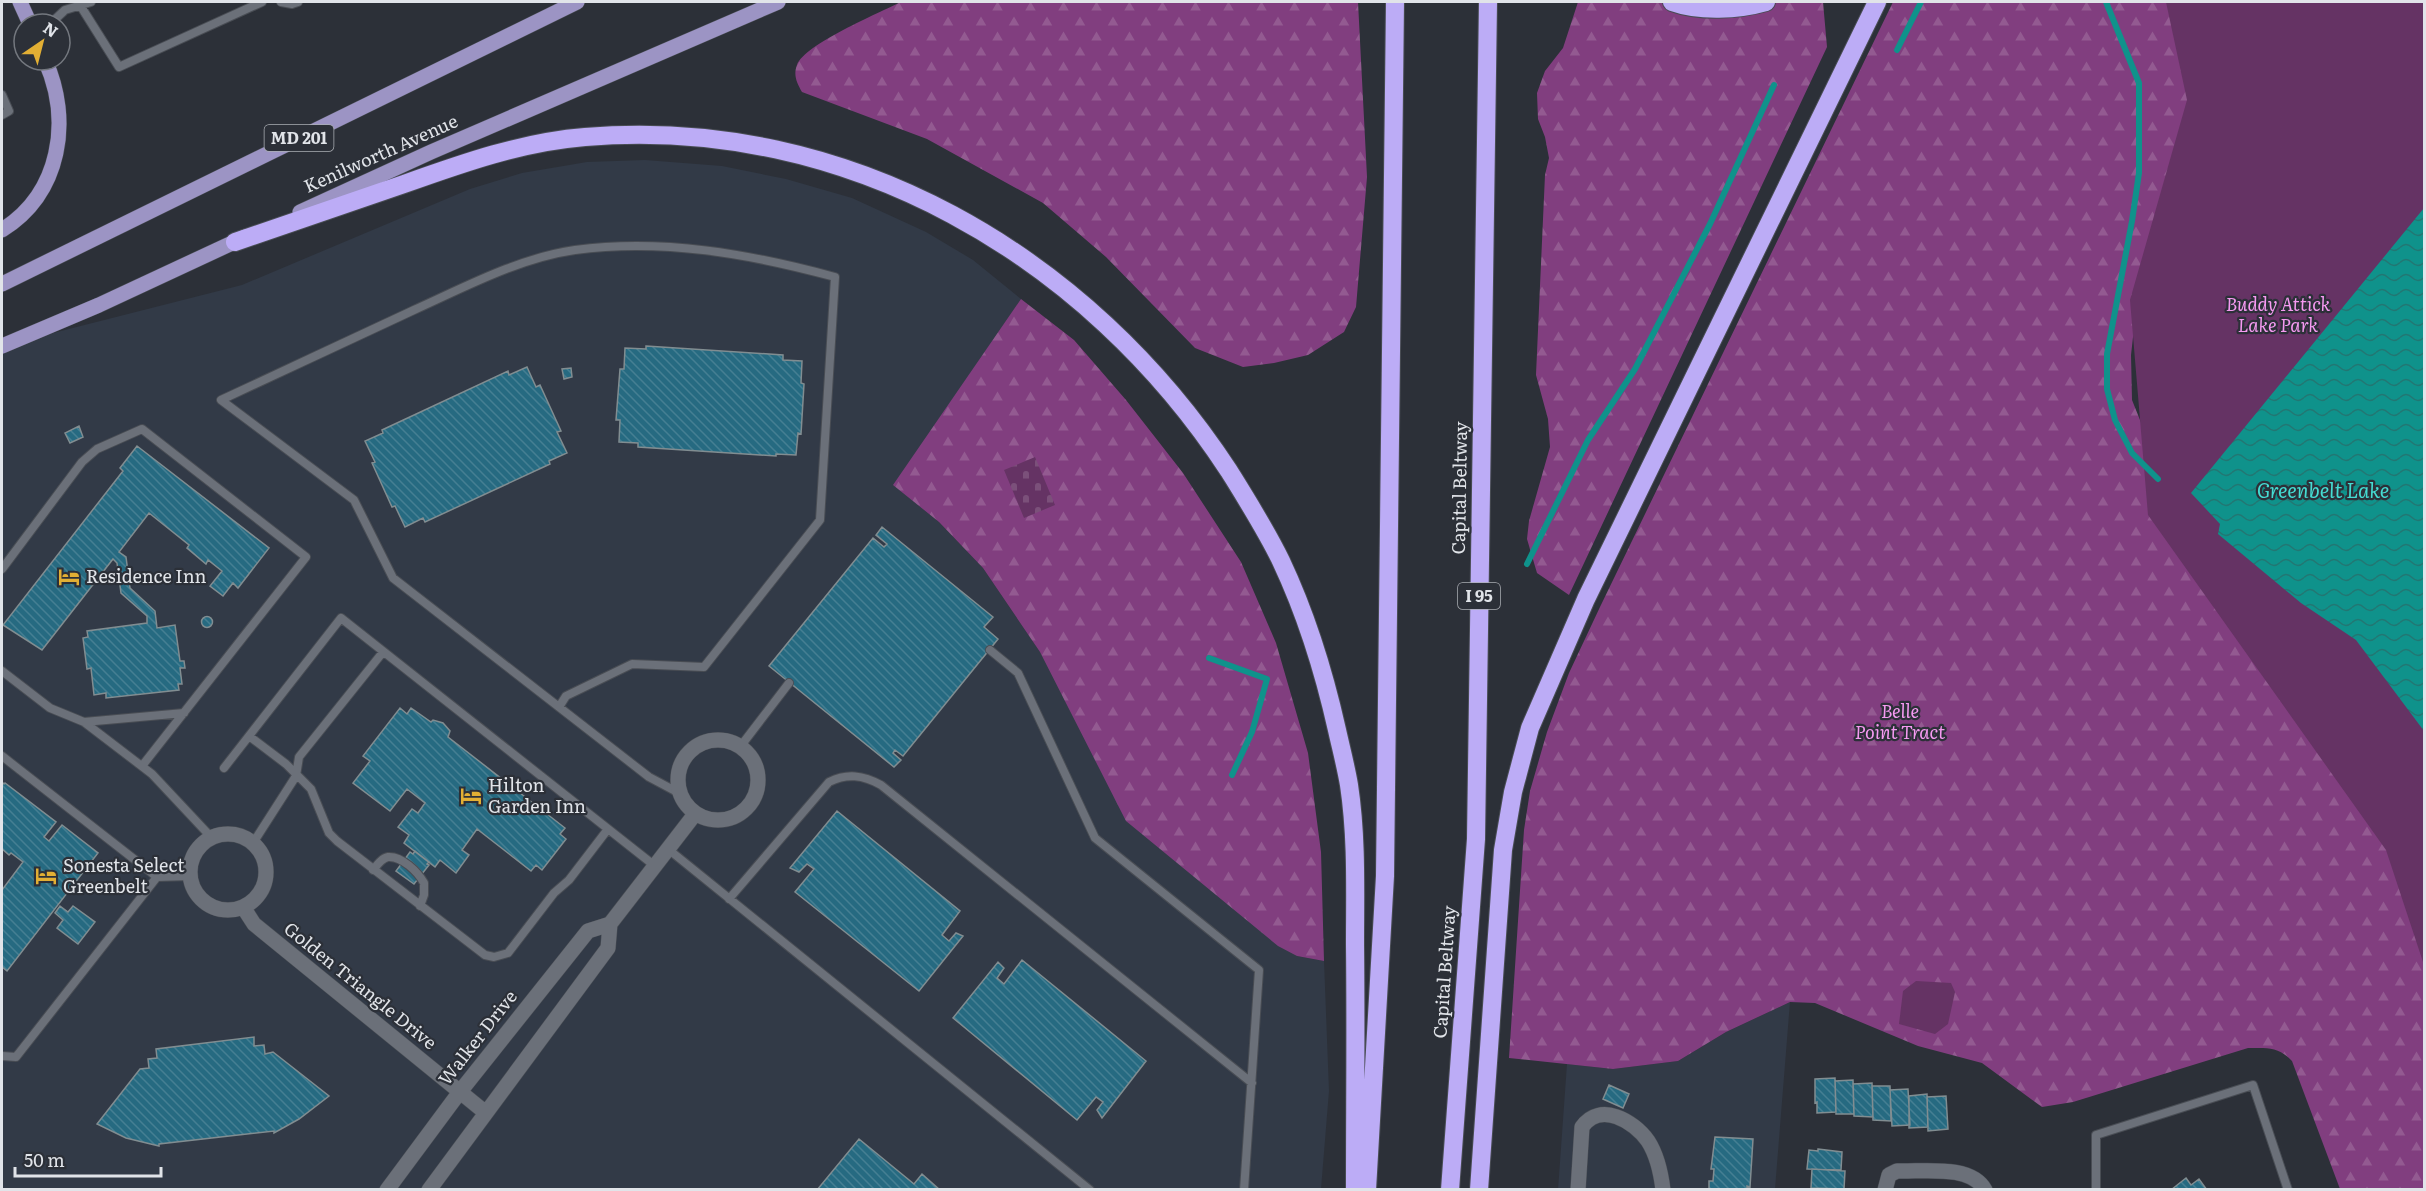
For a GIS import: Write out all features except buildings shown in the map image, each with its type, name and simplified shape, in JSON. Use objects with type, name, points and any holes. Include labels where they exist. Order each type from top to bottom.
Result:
[{"type":"highway","points":[[1367,1190],[1385,876],[1395,2]]},
{"type":"highway","name":"Capital Beltway","points":[[1450,1190],[1476,839],[1488,2]]},
{"type":"highway","points":[[1671,2],[1713,9],[1766,2]]},
{"type":"highway","points":[[1479,1190],[1503,850],[1513,792],[1530,728],[1586,599],[1877,2]]},
{"type":"highway","points":[[235,242],[483,156],[526,146],[583,137],[694,136],[752,144],[810,157],[863,174],[916,195],[965,220],[1022,256],[1074,296],[1126,344],[1163,384],[1208,440],[1252,507],[1281,561],[1311,636],[1330,699],[1349,784],[1355,847],[1355,1190]]},
{"type":"main road","name":"MD 201","points":[[2,284],[577,2]]},
{"type":"main road","name":"Kenilworth Avenue","points":[[2,346],[431,152],[778,2]]},
{"type":"main road","points":[[2,230],[36,197],[57,153],[60,126],[59,100],[49,72]]},
{"type":"main road","points":[[2,276],[50,261]]},
{"type":"street","points":[[728,741],[740,747],[753,761],[757,773],[756,795],[749,806],[741,814],[722,821],[712,821],[695,814],[683,802],[679,793],[678,773],[683,758],[693,748],[704,742],[728,741]]},
{"type":"street","name":"Walker Drive","points":[[429,1190],[608,948],[610,924],[695,814]]},
{"type":"street","points":[[222,834],[237,835],[253,843],[261,853],[266,866],[266,878],[260,894],[235,910],[221,910],[207,903],[194,888],[191,876],[191,865],[197,850],[212,838],[222,834]]},
{"type":"street","name":"Golden Triangle Drive","points":[[243,907],[254,924],[486,1113]]},
{"type":"street","name":"Walker Drive","points":[[387,1190],[459,1093],[588,931],[610,924]]},
{"type":"street","points":[[1578,1190],[1582,1127],[1593,1117],[1607,1114],[1628,1122],[1648,1141],[1656,1158],[1663,1190]]},
{"type":"street","points":[[1885,1190],[1890,1175],[1897,1171],[1962,1172],[1979,1181],[1985,1190]]},
{"type":"lane","points":[[63,12],[91,2]]},
{"type":"lane","points":[[80,5],[119,67],[262,2]]},
{"type":"lane","points":[[281,2],[292,4],[298,2]]},
{"type":"lane","points":[[2,95],[9,111],[2,115]]},
{"type":"lane","points":[[559,706],[566,696],[632,664],[704,667],[820,520],[835,277],[729,252],[611,246],[572,250],[521,264],[471,284],[221,400],[354,500],[393,578],[649,777],[679,793]]},
{"type":"lane","points":[[2,569],[82,462],[97,449],[142,429],[306,557],[142,766]]},
{"type":"lane","points":[[224,768],[341,618],[655,867]]},
{"type":"lane","points":[[990,650],[1018,673],[1095,838],[1259,970],[1244,1190]]},
{"type":"lane","points":[[253,843],[296,776],[299,758],[383,652]]},
{"type":"lane","points":[[2,671],[50,708],[84,722],[142,766],[212,838]]},
{"type":"lane","points":[[740,747],[789,683]]},
{"type":"lane","points":[[84,722],[184,712]]},
{"type":"lane","points":[[249,736],[286,764],[311,789],[328,833],[485,955],[494,957],[508,953],[554,893],[569,880],[608,829]]},
{"type":"lane","points":[[2,756],[157,878],[191,876]]},
{"type":"lane","points":[[729,899],[829,782],[847,776],[867,778],[881,785],[1252,1083]]},
{"type":"lane","points":[[668,849],[1090,1190]]},
{"type":"lane","points":[[373,870],[388,857],[403,861],[424,883],[424,895],[420,906]]},
{"type":"lane","points":[[2,1056],[16,1057],[157,878]]},
{"type":"lane","points":[[2096,1190],[2096,1135],[2253,1085],[2288,1190]]},
{"type":"shaded area","points":[[645,160],[722,166],[786,179],[852,198],[926,232],[973,260],[1021,299],[894,485],[939,522],[983,568],[1040,652],[1297,956],[1324,961],[1329,1091],[1321,1189],[2,1190],[2,346],[242,285],[470,189],[522,173],[587,162]]},
{"type":"shaded area","points":[[1790,1002],[1775,1189],[1558,1190],[1567,1064],[1613,1069],[1678,1061],[1726,1032]]},
{"type":"green space","points":[[901,2],[1358,2],[1367,177],[1356,307],[1344,332],[1308,355],[1243,367],[1195,348],[1106,257],[1043,203],[927,139],[802,92],[795,72],[803,57],[828,39]]},
{"type":"green space","points":[[1578,2],[1823,2],[1827,47],[1569,595],[1537,573],[1527,539],[1529,521],[1550,447],[1548,419],[1536,375],[1545,175],[1549,158],[1545,137],[1538,119],[1537,93],[1545,71],[1563,48]]},
{"type":"green space","name":"Belle Point Tract","points":[[1893,2],[2187,2],[2204,102],[2135,319],[2131,355],[2132,400],[2148,440],[2424,731],[2424,1189],[2340,1189],[2292,1061],[2272,1049],[2248,1048],[2073,1102],[2042,1107],[1982,1063],[1918,1046],[1815,1003],[1790,1002],[1726,1032],[1678,1061],[1613,1069],[1509,1058],[1524,830],[1530,791],[1547,732],[1569,673],[1600,607]]},
{"type":"green space","name":"Buddy Attick Lake Park","points":[[2166,2],[2424,2],[2424,965],[2386,850],[2148,515],[2130,300],[2187,100]]},
{"type":"green space","points":[[1021,299],[1074,340],[1126,400],[1183,473],[1241,562],[1276,643],[1308,753],[1321,852],[1324,961],[1297,956],[1278,946],[1126,821],[1040,652],[983,568],[939,522],[893,485]]},
{"type":"green space","points":[[1035,457],[1055,505],[1024,518],[1004,470]]},
{"type":"green space","points":[[1916,981],[1951,983],[1955,992],[1948,1024],[1935,1034],[1899,1024],[1903,991]]},
{"type":"water","name":"Greenbelt Lake","points":[[2424,208],[2424,731],[2356,640],[2301,603],[2218,534],[2220,524],[2191,493]]},
{"type":"waterway","points":[[1897,50],[1921,2]]},
{"type":"waterway","points":[[2106,2],[2139,83],[2139,173],[2107,354],[2107,389],[2115,420],[2132,453],[2158,479]]},
{"type":"waterway","points":[[1527,564],[1588,440],[1635,369],[1710,224],[1774,85]]},
{"type":"waterway","points":[[1209,658],[1267,679],[1252,732],[1232,775]]},
{"type":"place","name":"Residence Inn","points":[[69,577]]},
{"type":"place","name":"Hilton Garden Inn","points":[[471,796]]},
{"type":"place","name":"Sonesta Select Greenbelt","points":[[46,876]]}]
